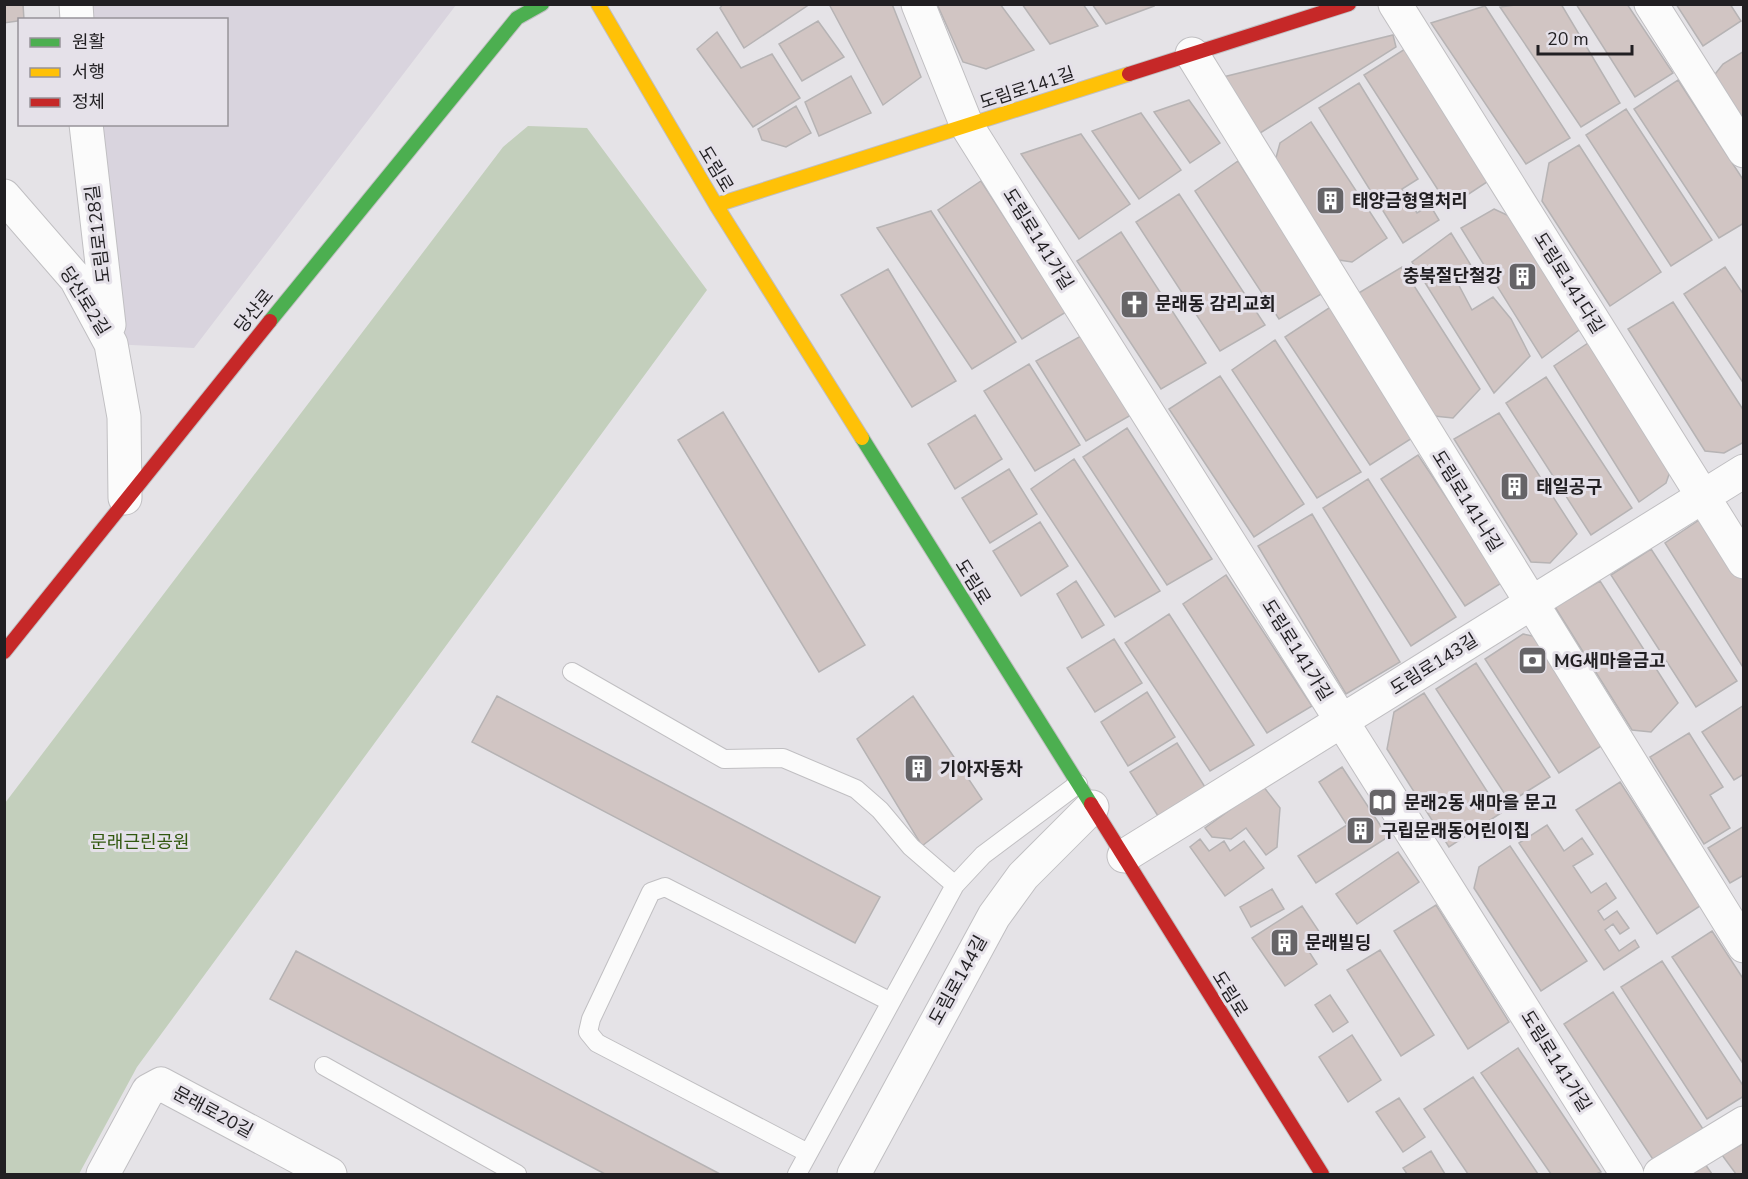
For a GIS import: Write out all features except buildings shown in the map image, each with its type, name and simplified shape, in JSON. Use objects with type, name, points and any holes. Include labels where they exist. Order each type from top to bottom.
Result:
[{"type":"main road","name":"당산로","points":[[4,652],[125,498],[517,18],[542,4]]},
{"type":"main road","name":"도림로","points":[[598,4],[716,205],[1322,1174]]},
{"type":"main road","name":"도림로141길","points":[[716,205],[1349,4]]},
{"type":"street","name":"도림로141가길","points":[[918,4],[967,126],[1627,1174]]},
{"type":"street","name":"도림로141다길","points":[[1395,4],[1743,562]]},
{"type":"street","points":[[1651,4],[1743,151]]},
{"type":"street","name":"도림로141나길","points":[[1192,54],[1743,946]]},
{"type":"street","name":"도림로128길","points":[[86,126],[111,344]]},
{"type":"street","name":"당산로2길","points":[[4,196],[76,279],[111,344],[124,417],[125,498]]},
{"type":"street","name":"도림로143길","points":[[1124,856],[1743,471]]},
{"type":"street","name":"도림로144길","points":[[854,1174],[994,916],[1085,796]]},
{"type":"street","name":"문래로20길","points":[[103,1174],[148,1091],[160,1084],[330,1174]]},
{"type":"street","points":[[1660,1174],[1743,1123]]},
{"type":"lane","points":[[572,672],[724,759],[783,758],[856,789],[880,810],[911,847],[955,885]]},
{"type":"lane","points":[[796,1174],[955,885],[983,855],[1085,796]]},
{"type":"lane","points":[[808,1153],[597,1043],[588,1032],[591,1019],[651,892],[665,887],[891,1002]]},
{"type":"lane","points":[[324,1066],[517,1174]]},
{"type":"shaded area","points":[[79,5],[456,5],[194,348],[111,344],[91,126],[228,126],[228,18],[81,18]]},
{"type":"green space","name":"문래근린공원","points":[[528,126],[587,128],[707,290],[137,1067],[79,1174],[5,1174],[5,803],[503,147]]},
{"type":"traffic: fast","points":[[270,321],[517,18],[542,4]]},
{"type":"traffic: fast","points":[[862,438],[1091,804]]},
{"type":"traffic: slow","points":[[598,4],[716,205],[862,438]]},
{"type":"traffic: slow","points":[[716,205],[1129,74]]},
{"type":"traffic: jam","points":[[1129,74],[1349,4]]},
{"type":"traffic: jam","points":[[4,652],[270,321]]},
{"type":"traffic: jam","points":[[1091,804],[1322,1174]]},
{"type":"place","name":"태양금형열처리","points":[[1331,201]]},
{"type":"place","name":"충북절단철강","points":[[1523,276]]},
{"type":"place","name":"문래동 감리교회","points":[[1134,304]]},
{"type":"place","name":"태일공구","points":[[1515,487]]},
{"type":"place","name":"MG새마을금고","points":[[1533,661]]},
{"type":"place","name":"기아자동차","points":[[919,769]]},
{"type":"place","name":"문래2동 새마을 문고","points":[[1383,803]]},
{"type":"place","name":"구립문래동어린이집","points":[[1360,831]]},
{"type":"place","name":"문래빌딩","points":[[1284,943]]}]
